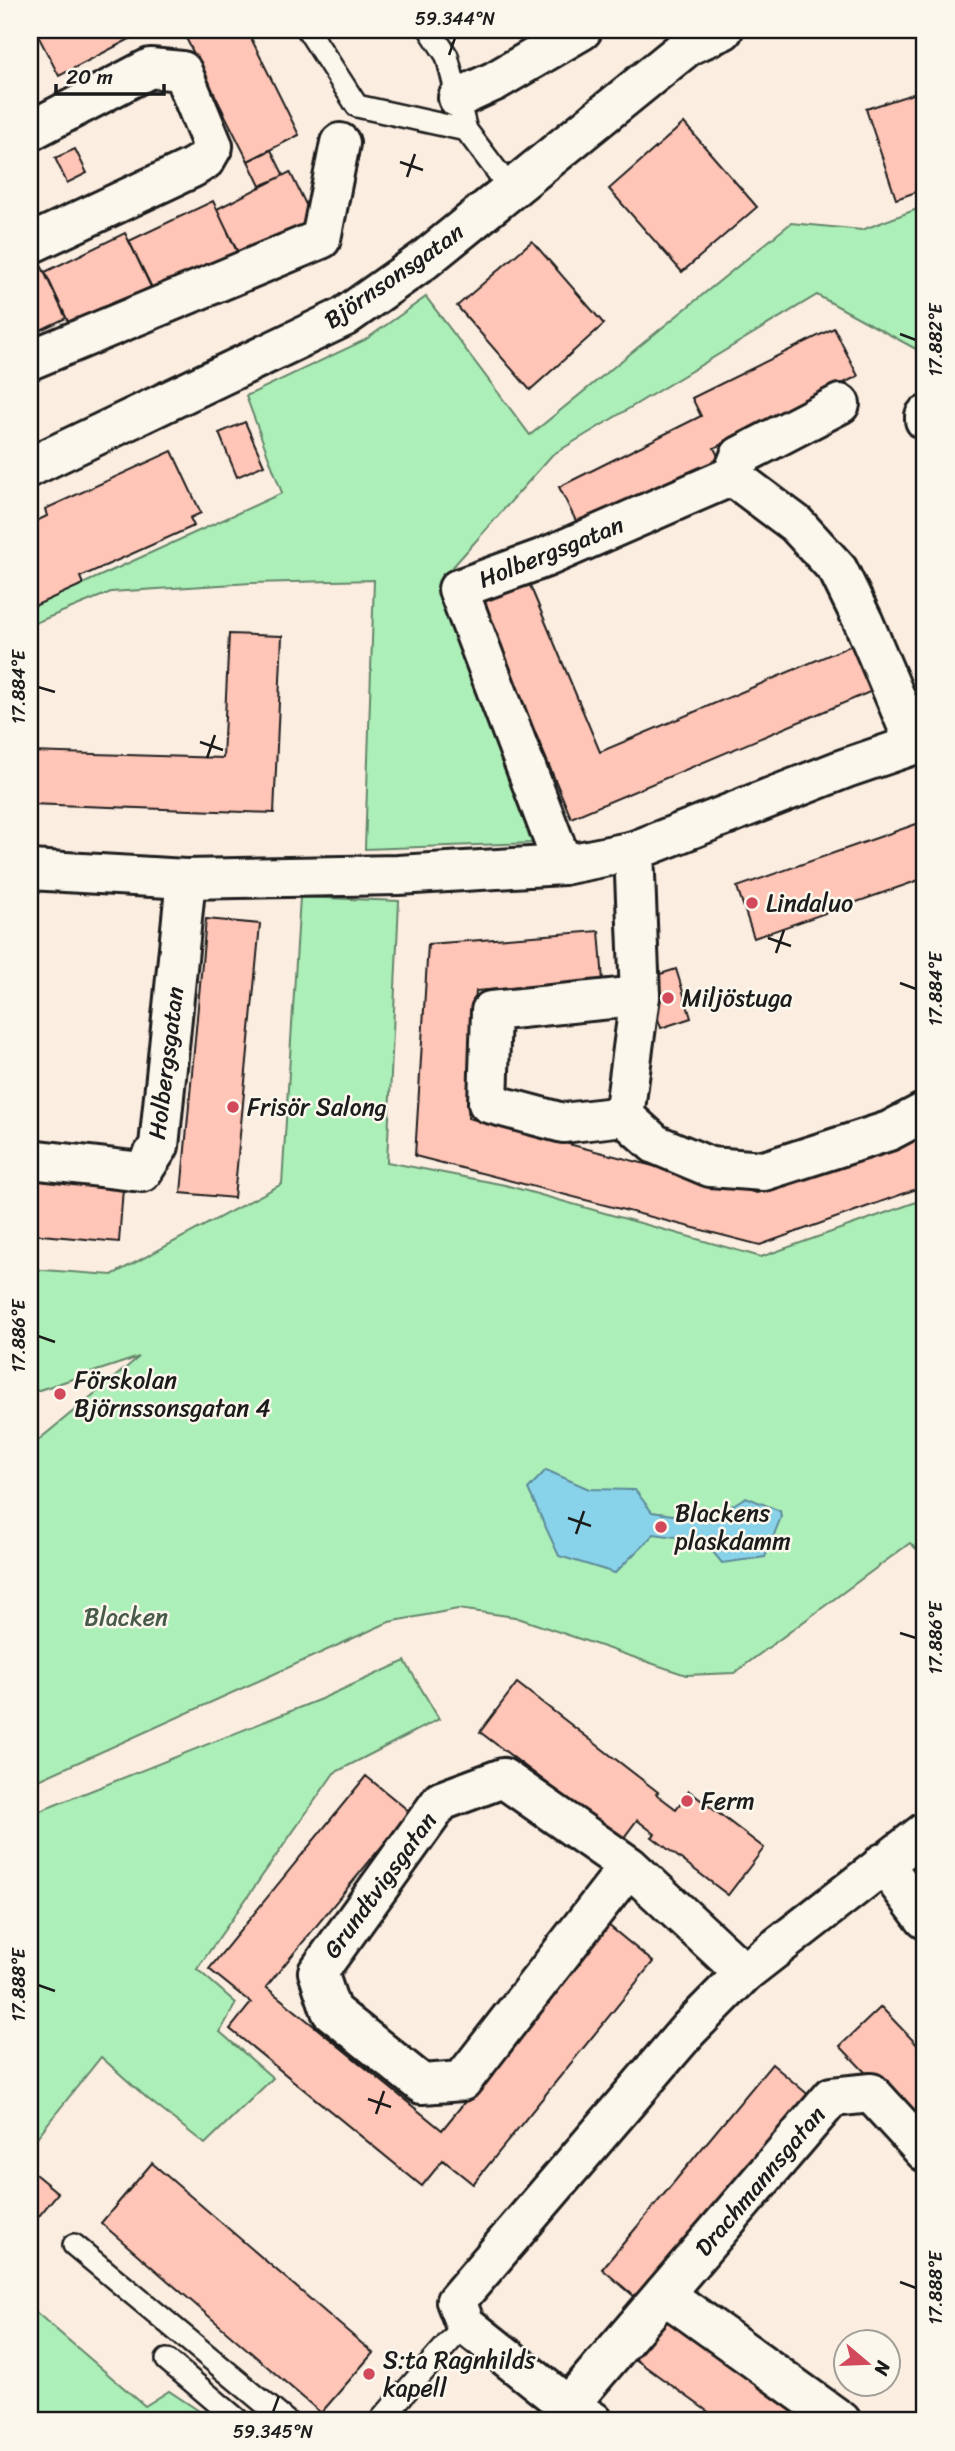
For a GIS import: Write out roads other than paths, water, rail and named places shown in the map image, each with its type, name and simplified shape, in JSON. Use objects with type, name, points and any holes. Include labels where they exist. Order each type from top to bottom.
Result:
[{"type":"street","points":[[462,114],[495,80],[582,30]]},
{"type":"street","name":"Björnsonsgatan","points":[[30,467],[344,317],[423,261],[512,191],[689,45],[723,30]]},
{"type":"street","points":[[30,131],[150,68],[182,71],[214,146],[205,160],[192,168],[30,244]]},
{"type":"street","points":[[30,360],[321,239],[340,143]]},
{"type":"street","points":[[30,870],[186,879],[398,876],[563,865],[634,851],[846,768],[920,743],[838,570],[796,524],[732,476],[740,456],[840,404]]},
{"type":"street","name":"Holbergsgatan","points":[[563,865],[458,589],[544,558],[732,476]]},
{"type":"street","points":[[624,1116],[640,996],[634,851]]},
{"type":"street","name":"Holbergsgatan","points":[[30,1159],[142,1172],[159,1146],[186,879]]},
{"type":"street","points":[[640,996],[491,1011],[488,1103],[564,1123],[624,1116],[655,1144],[710,1167],[764,1171],[889,1130],[925,1112]]},
{"type":"street","name":"Grundtvigsgatan","points":[[629,1867],[462,2081],[422,2084],[331,2011],[318,1972],[441,1801],[503,1778],[629,1867],[744,1973]]},
{"type":"street","points":[[461,2313],[688,2030],[744,1973],[925,1832]]},
{"type":"street","points":[[883,1863],[925,1920]]},
{"type":"street","name":"Drachmannsgatan","points":[[461,2313],[580,2414],[664,2294],[832,2097],[872,2093],[925,2152]]},
{"type":"street","points":[[664,2294],[841,2421]]},
{"type":"lane","points":[[308,30],[357,106],[462,114]]},
{"type":"lane","points":[[430,30],[447,56],[462,114],[512,191]]},
{"type":"lane","points":[[74,2245],[286,2421]]},
{"type":"lane","points":[[380,2421],[461,2313]]},
{"type":"lane","points":[[167,2360],[239,2421]]},
{"type":"water","name":"Blackens plaskdamm","points":[[546,1470],[589,1489],[635,1490],[652,1512],[708,1520],[746,1497],[780,1511],[781,1517],[765,1557],[722,1563],[704,1541],[654,1534],[615,1573],[559,1556],[528,1489]]},
{"type":"place","name":"Lindaluo","points":[[752,903]]},
{"type":"place","name":"Miljöstuga","points":[[668,998]]},
{"type":"place","name":"Frisör Salong","points":[[233,1107]]},
{"type":"place","name":"Förskolan Björnssonsgatan 4","points":[[60,1394]]},
{"type":"place","name":"Blackens plaskdamm","points":[[661,1527]]},
{"type":"place","name":"Ferm","points":[[687,1801]]},
{"type":"place","name":"S:ta Ragnhilds kapell","points":[[369,2374]]},
{"type":"park label","name":"Blacken","points":[[126,1617]]}]
